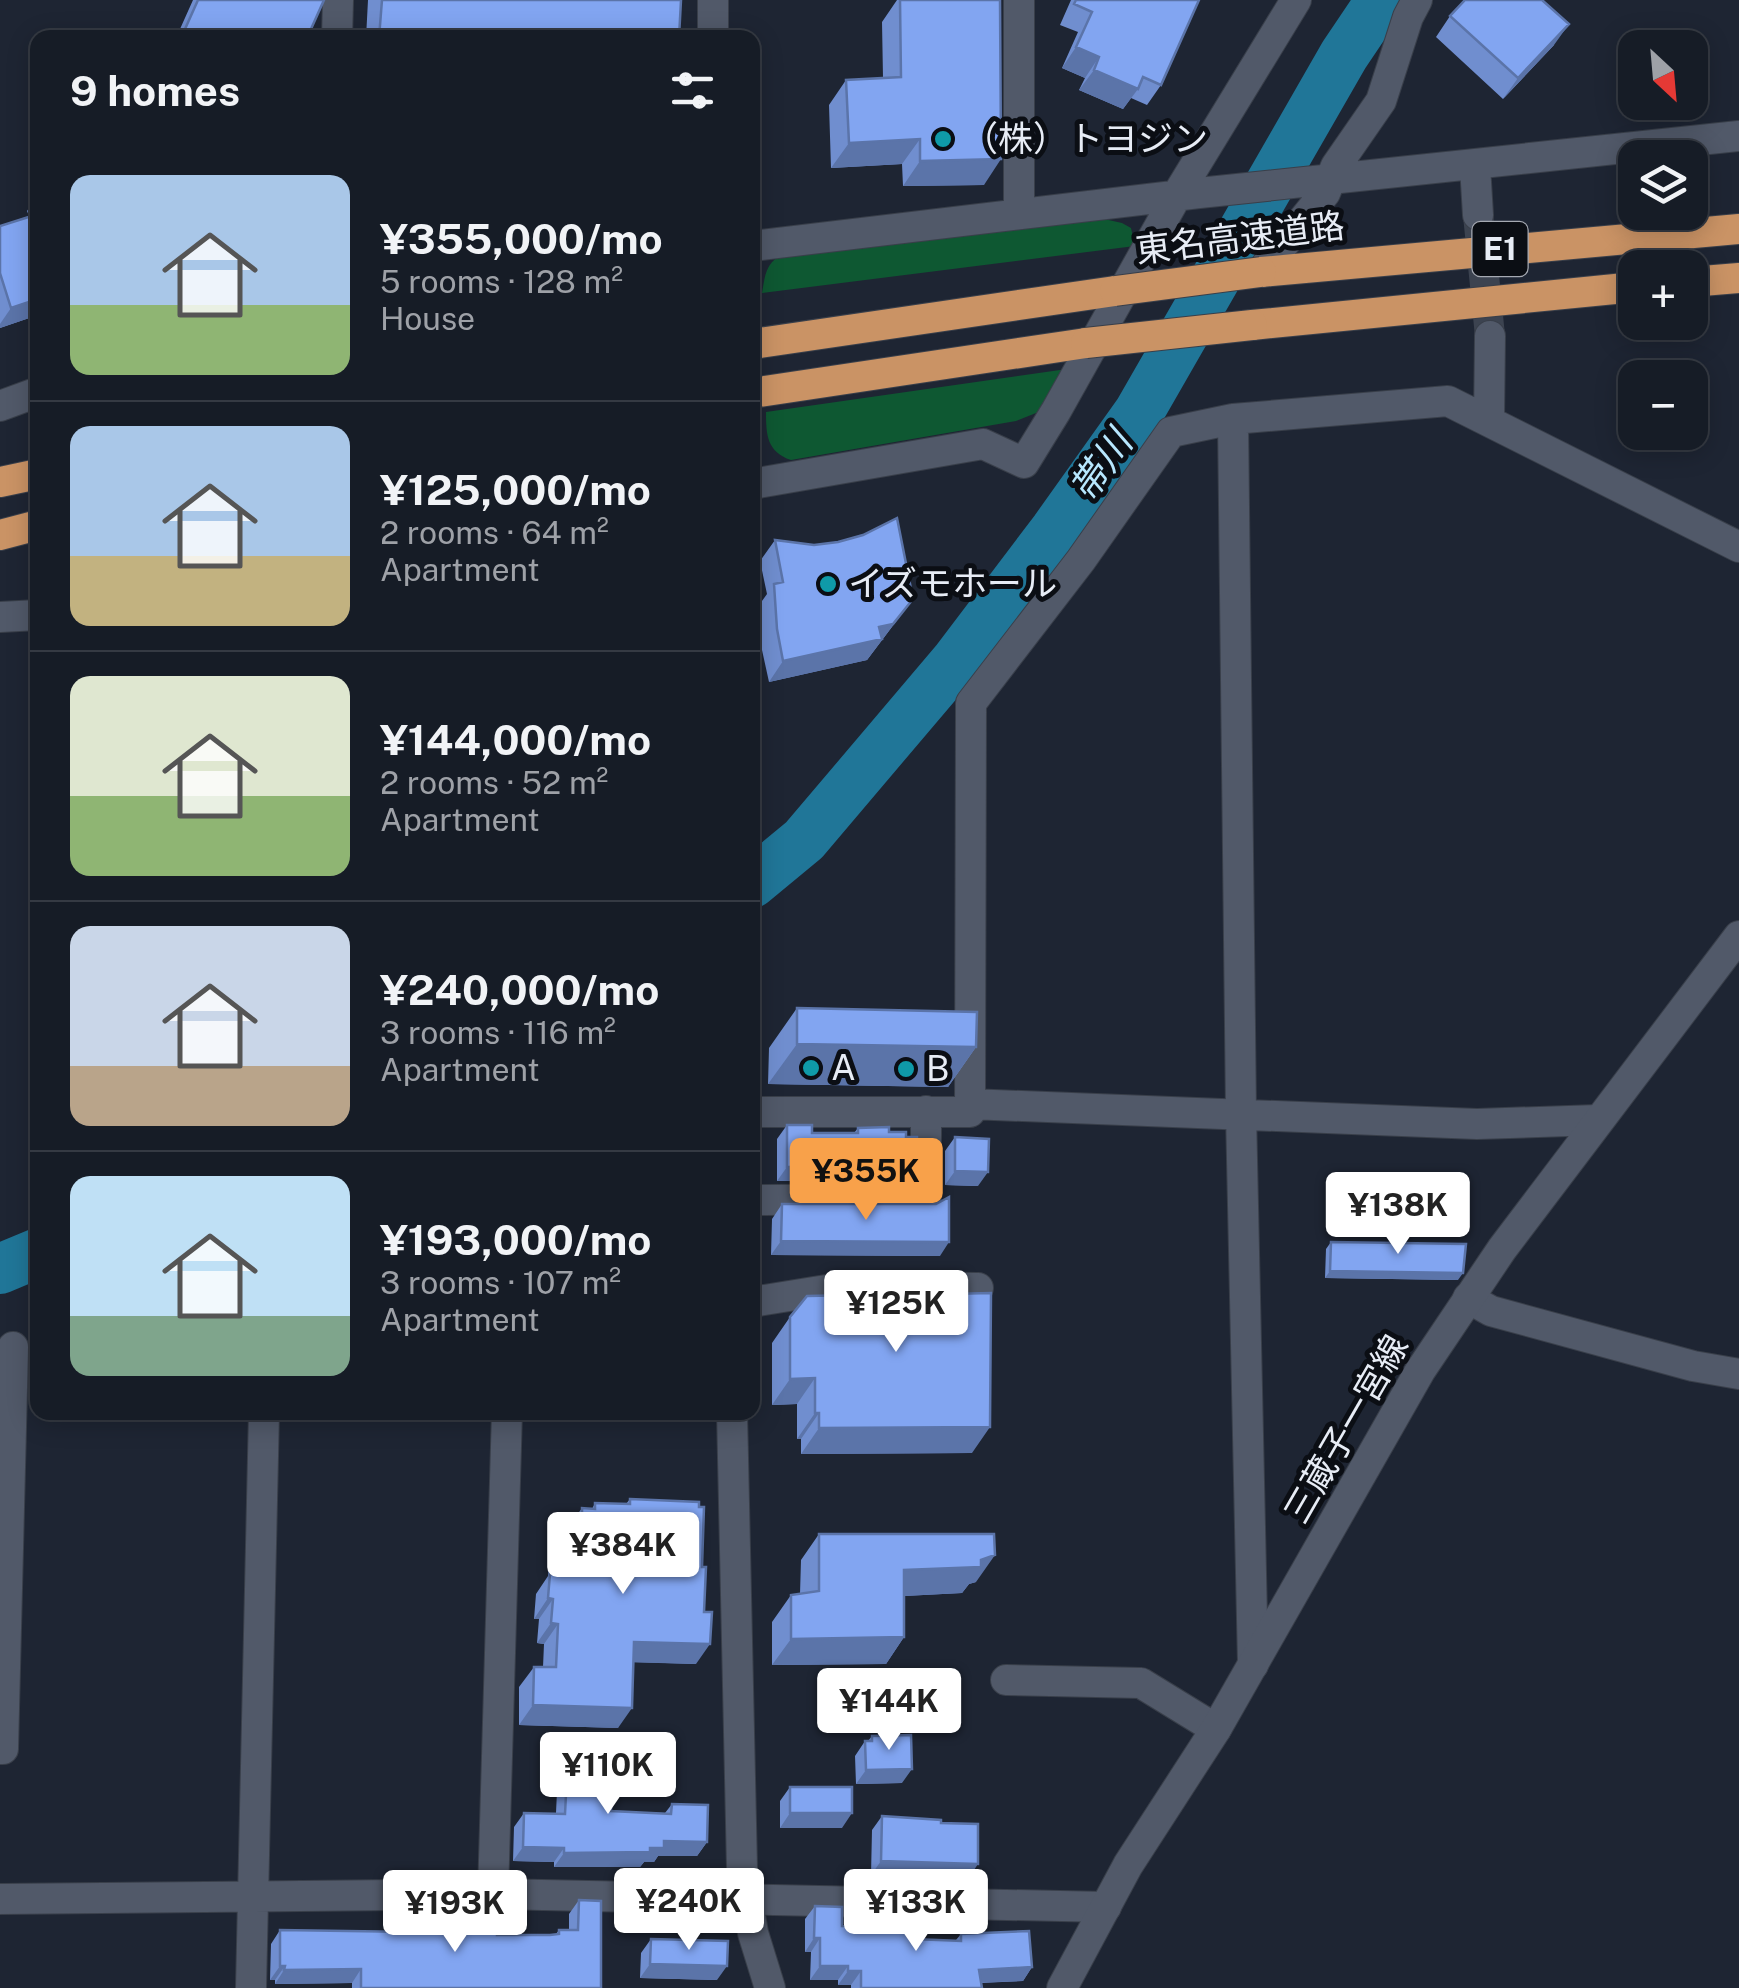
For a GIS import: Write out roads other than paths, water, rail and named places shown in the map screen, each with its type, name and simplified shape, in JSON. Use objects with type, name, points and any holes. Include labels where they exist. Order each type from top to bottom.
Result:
[{"type":"highway","name":"東名高速道路","points":[[760,343],[1261,272],[1739,230]]},
{"type":"highway","points":[[1708,281],[1739,278]]},
{"type":"highway","name":"E1","points":[[760,391],[1086,343],[1618,289]]},
{"type":"highway","points":[[0,535],[30,527]]},
{"type":"street","points":[[337,30],[338,0]]},
{"type":"street","points":[[713,0],[714,30]]},
{"type":"street","points":[[1018,0],[1019,214]]},
{"type":"street","points":[[760,483],[983,444],[1024,464],[1188,194],[1296,0]]},
{"type":"street","points":[[1261,272],[1325,192],[1325,180],[1381,100],[1417,0]]},
{"type":"street","points":[[760,245],[1188,194],[1739,136]]},
{"type":"street","points":[[1474,166],[1478,215]]},
{"type":"street","points":[[1489,421],[1490,336]]},
{"type":"street","points":[[0,406],[30,395]]},
{"type":"street","points":[[760,1112],[970,1112],[971,703],[1081,560],[1171,432],[1233,419],[1448,401],[1739,547]]},
{"type":"street","points":[[1233,419],[1241,1114],[1253,1665]]},
{"type":"street","points":[[0,618],[30,616]]},
{"type":"street","name":"三蔵子一宮線","points":[[1062,1988],[1128,1865],[1216,1729],[1420,1371],[1468,1298],[1598,1120],[1739,936]]},
{"type":"street","points":[[970,1104],[1477,1124],[1598,1120]]},
{"type":"street","points":[[760,1200],[926,1199],[926,1112]]},
{"type":"street","points":[[760,1301],[851,1286],[978,1288]]},
{"type":"street","points":[[1468,1298],[1491,1311],[1693,1366],[1739,1374]]},
{"type":"street","points":[[0,1749],[17,1346]]},
{"type":"street","points":[[251,1988],[264,1420]]},
{"type":"street","points":[[493,1894],[506,1420]]},
{"type":"street","points":[[732,1420],[742,1869],[753,1933],[770,1988]]},
{"type":"street","points":[[1006,1680],[1141,1683],[1216,1729]]},
{"type":"street","points":[[0,1900],[493,1894],[1106,1907]]},
{"type":"waterway","name":"帯川","points":[[760,876],[804,840],[955,662],[1139,412],[1344,55],[1381,0]]},
{"type":"waterway","name":"帯川","points":[[0,1269],[30,1256]]},
{"type":"tunnel","points":[[1478,215],[1490,336]]},
{"type":"place","name":"（株）トヨジン","points":[[943,139]]},
{"type":"place","name":"イズモホール","points":[[828,584]]},
{"type":"place","name":"A","points":[[811,1068]]},
{"type":"place","name":"B","points":[[906,1069]]}]
